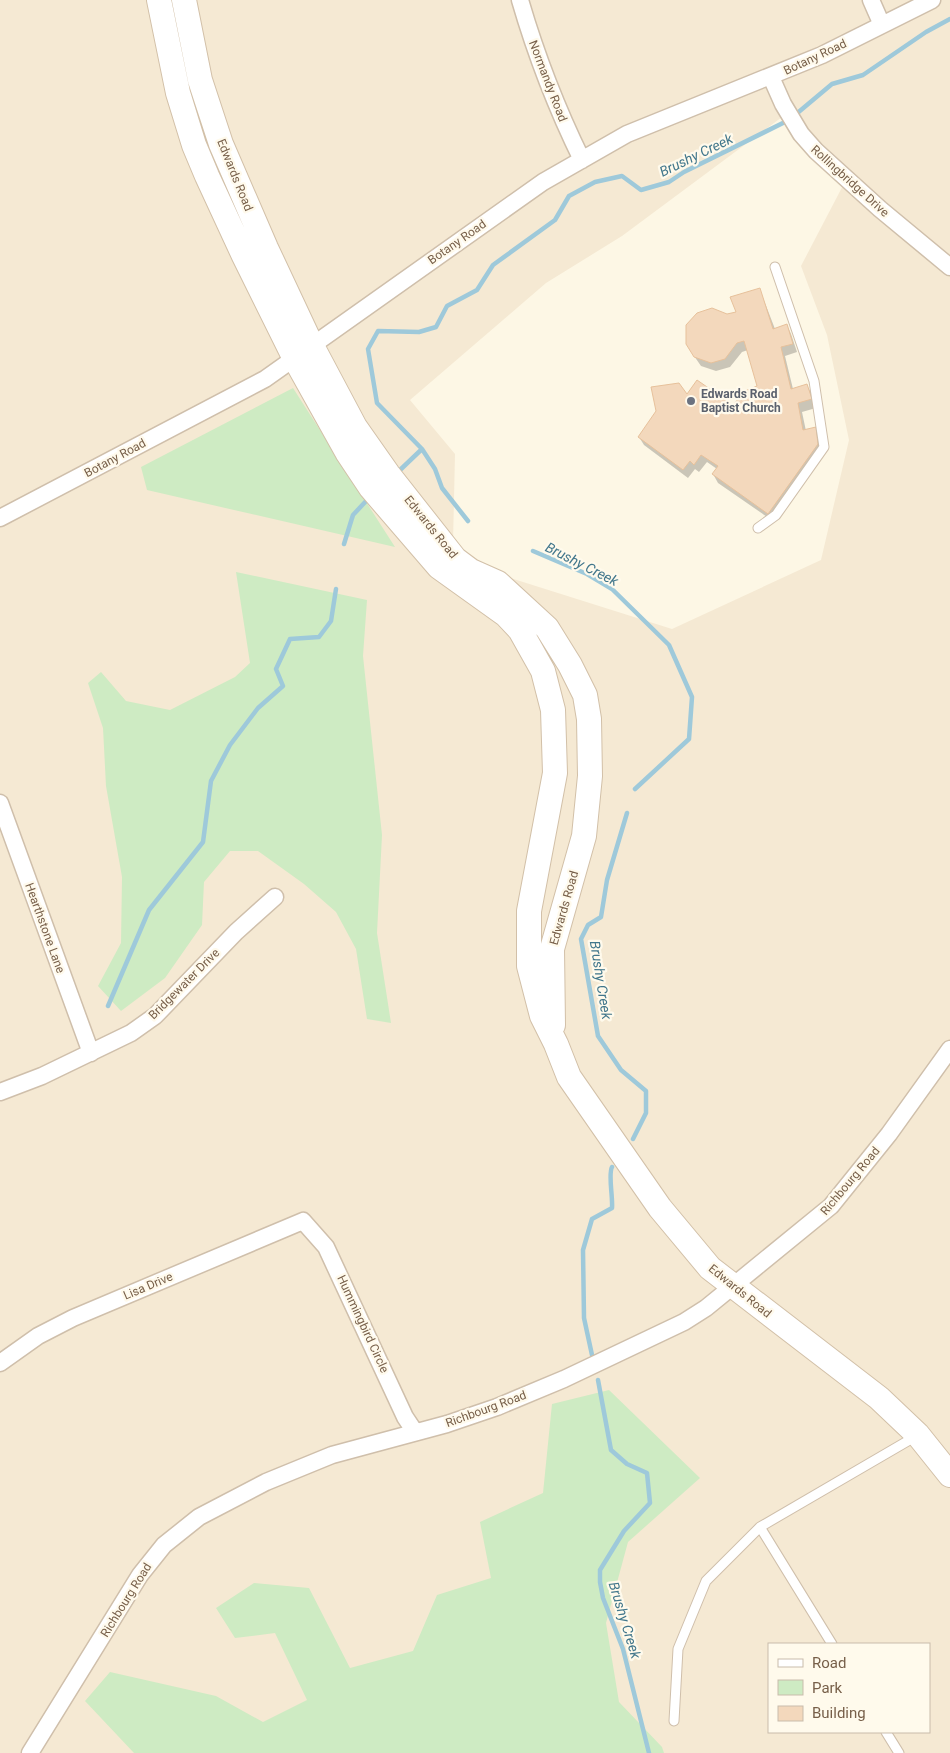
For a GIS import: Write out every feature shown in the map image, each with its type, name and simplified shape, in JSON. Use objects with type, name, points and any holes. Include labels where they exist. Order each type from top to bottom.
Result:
[{"type":"street","name":"Edwards Road","points":[[159,0],[178,93],[194,145],[244,256],[304,352],[418,512],[455,559],[471,572],[498,584],[547,628],[570,665],[585,695],[589,720],[590,776],[584,836],[552,949],[552,1018],[556,1044]]},
{"type":"street","name":"Edwards Road","points":[[184,0],[200,80],[219,137],[266,248],[304,352],[347,452],[371,488],[439,567],[506,615],[520,630],[543,672],[553,710],[555,766],[550,804],[529,911],[527,945],[533,987],[542,1016],[569,1077],[660,1208],[710,1268],[879,1398],[918,1435],[950,1475]]},
{"type":"street","name":"Normandy Road","points":[[520,0],[530,34],[560,112],[582,160]]},
{"type":"street","points":[[871,0],[882,25]]},
{"type":"street","name":"Botany Road","points":[[0,518],[265,379],[543,182],[627,134],[771,77],[932,0]]},
{"type":"street","name":"Rollingbridge Drive","points":[[771,77],[783,104],[797,128],[816,152],[950,267]]},
{"type":"street","points":[[194,145],[219,137]]},
{"type":"street","name":"Hearthstone Lane","points":[[0,803],[91,1053]]},
{"type":"street","name":"Bridgewater Drive","points":[[0,1092],[91,1053],[131,1033],[155,1016],[236,932],[275,897]]},
{"type":"street","name":"Richbourg Road","points":[[30,1753],[140,1575],[164,1545],[181,1530],[227,1502],[281,1476],[332,1455],[447,1424],[497,1407],[564,1379],[684,1322],[734,1287],[831,1206],[883,1141],[950,1049]]},
{"type":"street","name":"Lisa Drive","points":[[0,1363],[38,1336],[73,1318],[303,1220]]},
{"type":"street","name":"Hummingbird Circle","points":[[303,1220],[326,1247],[415,1432]]},
{"type":"lane","points":[[758,528],[776,515],[824,447],[814,381],[775,267]]},
{"type":"lane","points":[[674,1721],[678,1649],[706,1581],[760,1527],[918,1435]]},
{"type":"lane","points":[[760,1527],[831,1643]]},
{"type":"lane","points":[[887,1733],[900,1753]]},
{"type":"shaded area","points":[[0,0],[950,0],[950,1753],[0,1753]],"holes":[[[782,117],[849,174],[801,266],[827,335],[849,440],[821,560],[672,629],[501,575],[453,543],[455,454],[410,400],[546,283],[622,236]]]},
{"type":"green space","points":[[293,388],[395,547],[147,490],[141,467]]},
{"type":"green space","points":[[236,572],[367,600],[363,656],[382,835],[377,933],[391,1023],[367,1019],[356,949],[336,912],[304,884],[258,851],[230,851],[204,882],[202,925],[165,978],[121,1011],[98,986],[121,943],[122,877],[106,786],[103,728],[88,683],[101,672],[126,701],[170,710],[235,677],[250,663]]},
{"type":"green space","points":[[609,1390],[700,1478],[628,1542],[606,1623],[619,1702],[662,1747],[664,1753],[134,1753],[85,1701],[110,1672],[216,1696],[263,1722],[307,1700],[275,1633],[235,1638],[216,1608],[254,1583],[309,1588],[350,1668],[413,1651],[437,1595],[491,1578],[480,1522],[543,1493],[552,1404]]},
{"type":"building","name":"Edwards Road Baptist Church","points":[[760,288],[773,329],[787,324],[793,344],[781,347],[791,389],[807,384],[812,399],[798,403],[803,430],[816,427],[818,444],[768,514],[712,474],[718,466],[701,455],[694,465],[690,461],[683,470],[638,437],[656,411],[651,387],[679,383],[687,394],[697,380],[733,405],[745,391],[757,386],[744,341],[737,343],[725,359],[711,363],[694,357],[686,344],[686,325],[697,313],[712,308],[727,314],[736,312],[730,297]]},
{"type":"waterway","name":"Brushy Creek","points":[[795,115],[832,84],[863,75],[926,32],[950,19]]},
{"type":"waterway","name":"Brushy Creek","points":[[468,521],[442,488],[435,469],[422,449],[377,403],[368,349],[378,331],[419,332],[436,327],[447,306],[477,290],[493,265],[555,220],[569,196],[595,182],[622,176],[641,190],[669,182],[684,172],[789,120]]},
{"type":"waterway","points":[[400,470],[422,449]]},
{"type":"waterway","points":[[344,544],[353,515],[367,500]]},
{"type":"waterway","name":"Brushy Creek","points":[[533,551],[587,574],[612,589],[669,645],[692,697],[689,739],[635,789]]},
{"type":"waterway","points":[[108,1006],[149,910],[203,842],[211,781],[230,745],[258,708],[283,686],[276,669],[290,639],[319,637],[331,621],[336,589]]},
{"type":"waterway","name":"Brushy Creek","points":[[627,813],[607,880],[601,917],[588,925],[581,939],[598,1036],[621,1070],[646,1091],[646,1113],[633,1139]]},
{"type":"waterway","name":"Brushy Creek","points":[[592,1355],[584,1318],[583,1250],[592,1219],[612,1208],[610,1175],[612,1167]]},
{"type":"waterway","name":"Brushy Creek","points":[[598,1380],[611,1450],[627,1464],[647,1473],[650,1503],[624,1531],[600,1570],[600,1582],[603,1598],[623,1649],[649,1753]]},
{"type":"place","name":"Edwards Road Baptist Church","points":[[691,401]]}]
